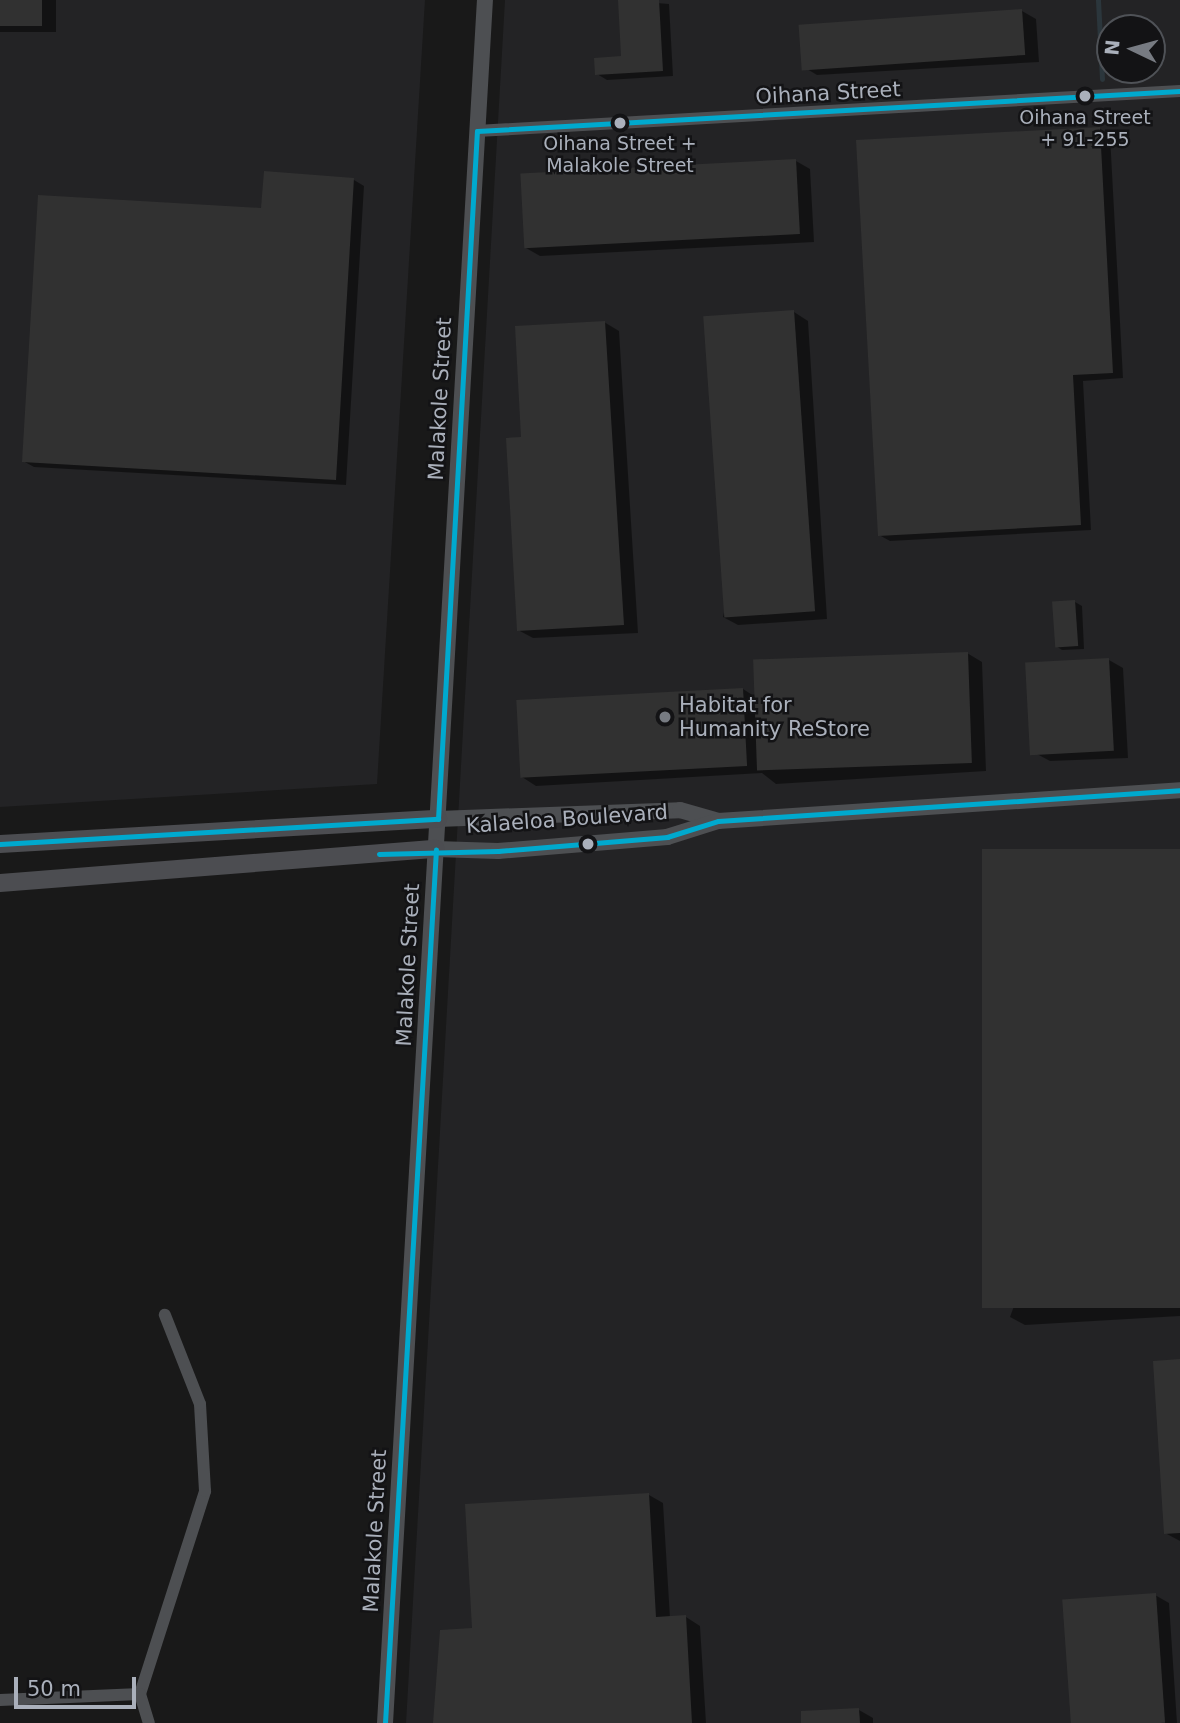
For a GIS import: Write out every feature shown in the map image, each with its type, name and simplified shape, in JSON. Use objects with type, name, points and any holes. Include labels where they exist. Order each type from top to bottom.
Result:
[{"type":"main road","name":"Kalaeloa Boulevard","points":[[0,844],[438,819]]},
{"type":"main road","name":"Kalaeloa Boulevard","points":[[0,883],[436,849]]},
{"type":"street","name":"Malakole Street","points":[[385,1723],[485,0]]},
{"type":"street","name":"Oihana Street","points":[[477,131],[1180,91]]},
{"type":"street","name":"Kalaeloa Boulevard","points":[[436,849],[498,851],[667,837],[718,821],[1180,790]]},
{"type":"street","name":"Kalaeloa Boulevard","points":[[438,819],[680,810],[718,821]]},
{"type":"street","points":[[149,1723],[140,1695],[205,1491],[200,1404],[165,1315]]},
{"type":"street","points":[[0,1700],[140,1695]]},
{"type":"shaded area","points":[[0,0],[425,0],[377,784],[0,807]]},
{"type":"shaded area","points":[[505,0],[1180,0],[1180,1723],[406,1723]]},
{"type":"building","points":[[0,0],[42,0],[42,26],[0,26]]},
{"type":"building","points":[[618,0],[659,0],[663,71],[595,75],[594,58],[621,56]]},
{"type":"building","points":[[1022,9],[1025,55],[802,71],[799,25]]},
{"type":"building","points":[[1100,127],[1113,373],[1073,375],[1081,525],[878,536],[856,140]]},
{"type":"building","points":[[796,159],[800,234],[524,248],[520,173]]},
{"type":"building","points":[[264,171],[354,178],[336,480],[22,462],[38,195],[261,208]]},
{"type":"building","points":[[794,310],[815,611],[724,618],[703,316]]},
{"type":"building","points":[[605,321],[624,625],[517,631],[506,438],[521,437],[515,326]]},
{"type":"building","points":[[1075,600],[1078,646],[1055,647],[1052,602]]},
{"type":"building","points":[[968,652],[972,763],[757,770],[753,660]]},
{"type":"building","points":[[1109,658],[1114,751],[1030,755],[1025,662]]},
{"type":"building","points":[[743,688],[747,766],[520,778],[516,700]]},
{"type":"building","points":[[982,849],[1180,849],[1180,1308],[982,1308]]},
{"type":"building","points":[[1180,1359],[1180,1533],[1164,1534],[1153,1361]]},
{"type":"building","points":[[649,1493],[656,1617],[686,1615],[692,1723],[433,1723],[440,1630],[472,1628],[465,1504]]},
{"type":"building","points":[[1156,1593],[1165,1723],[1071,1723],[1062,1600]]},
{"type":"building","points":[[859,1708],[860,1723],[801,1723],[801,1711]]},
{"type":"waterway","points":[[1098,0],[1099,14]]},
{"type":"transit line","points":[[0,844],[438,819],[477,131],[1180,91]]},
{"type":"transit line","points":[[379,854],[498,851],[667,837],[718,821],[1180,790]]},
{"type":"transit line","points":[[385,1723],[436,849]]},
{"type":"place","name":"Oihana Street + 91-255","points":[[1085,96]]},
{"type":"place","name":"Oihana Street + Malakole Street","points":[[620,123]]},
{"type":"place","name":"Habitat for Humanity ReStore","points":[[665,717]]}]
